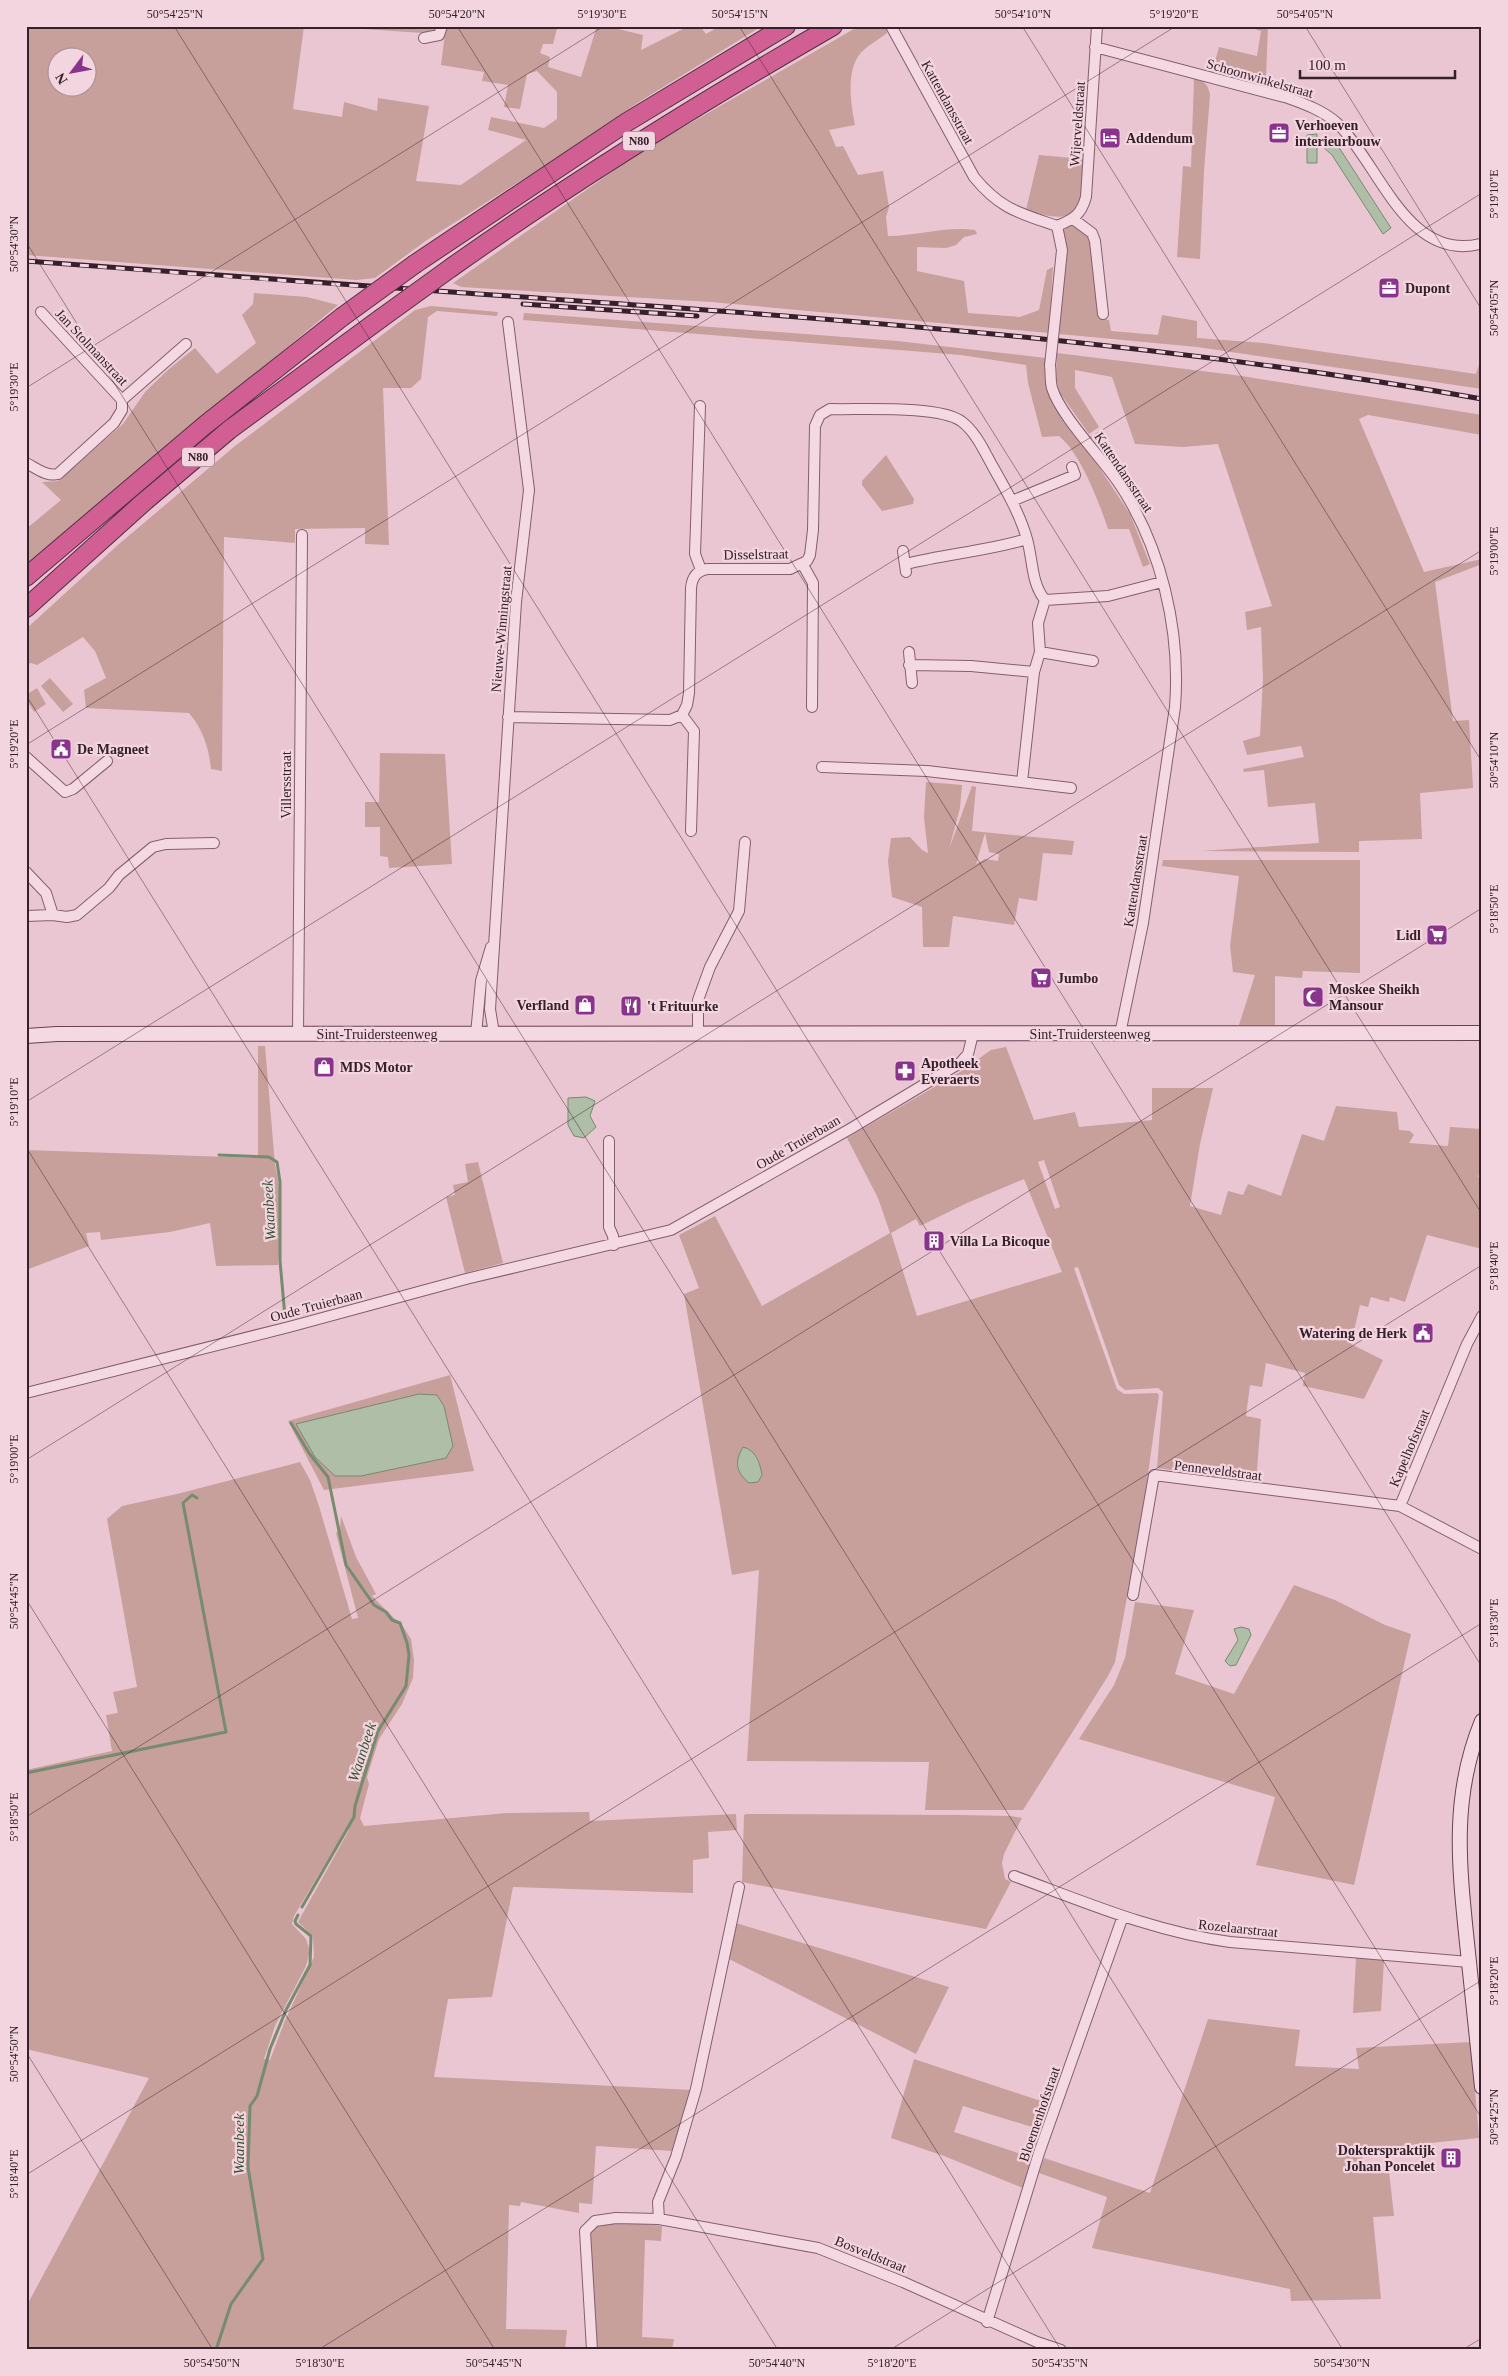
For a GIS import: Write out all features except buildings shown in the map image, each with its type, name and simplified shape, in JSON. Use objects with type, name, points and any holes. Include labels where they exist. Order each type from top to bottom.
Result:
[{"type":"highway","name":"N80","points":[[26,577],[205,425],[342,317],[415,264],[627,122],[786,26]]},
{"type":"highway","name":"N80","points":[[26,608],[145,501],[229,430],[452,267],[537,207],[640,141],[833,26]]},
{"type":"main road","name":"Sint-Truidersteenweg","points":[[26,1032],[57,1034],[298,1035],[1482,1033]]},
{"type":"main road","name":"Sint-Truidersteenweg","points":[[26,1036],[57,1034]]},
{"type":"main road","points":[[1482,1721],[1473,1741],[1459,1814],[1458,1857],[1482,2087]]},
{"type":"street","points":[[424,38],[439,36],[442,26]]},
{"type":"street","name":"Kattendansstraat","points":[[891,26],[974,177],[984,189],[1011,210],[1057,226],[1062,250],[1050,366],[1052,388],[1060,404],[1118,482],[1147,531],[1173,629],[1178,676],[1176,699],[1143,923],[1120,1034]]},
{"type":"street","name":"Wijerveldstraat","points":[[1074,219],[1084,206],[1086,196],[1097,26]]},
{"type":"street","name":"Schoonwinkelstraat","points":[[1095,47],[1288,98],[1311,106],[1337,122],[1354,142],[1395,204],[1412,224],[1435,239],[1463,248],[1480,244]]},
{"type":"street","points":[[1057,226],[1074,219],[1092,233],[1095,241],[1102,314]]},
{"type":"street","name":"Jan Stolmanstraat","points":[[26,462],[46,474],[58,474],[114,423],[122,410],[122,400],[42,312]]},
{"type":"street","name":"Nieuwe-Winningstraat","points":[[494,1034],[490,1009],[508,717],[516,602],[529,490],[508,322]]},
{"type":"street","name":"Jan Stolmanstraat","points":[[122,400],[186,344]]},
{"type":"street","points":[[508,717],[670,720],[682,715],[687,705],[689,693],[692,582],[701,570],[695,554],[700,406]]},
{"type":"street","name":"Disselstraat","points":[[701,570],[790,569],[803,565],[810,555],[813,530],[815,426],[820,415],[830,409],[929,411],[948,415],[960,421],[973,432],[1012,501],[1027,539],[1037,590],[1045,600]]},
{"type":"street","points":[[1012,501],[1075,475],[1072,467]]},
{"type":"street","name":"Villersstraat","points":[[298,1035],[302,535]]},
{"type":"street","points":[[903,551],[906,568],[927,559],[995,548],[1027,539]]},
{"type":"street","points":[[803,565],[813,583],[812,707]]},
{"type":"street","points":[[1022,782],[1034,672],[1040,652],[1038,623],[1045,600],[1108,596],[1162,582]]},
{"type":"street","points":[[909,652],[912,683]]},
{"type":"street","points":[[1040,652],[1093,661]]},
{"type":"street","points":[[909,665],[971,666],[1034,672]]},
{"type":"street","points":[[682,715],[694,731],[691,831]]},
{"type":"street","points":[[26,757],[65,792],[72,789],[107,761]]},
{"type":"street","points":[[822,767],[927,771],[1071,788]]},
{"type":"street","points":[[698,1034],[698,1000],[710,967],[739,911],[745,842]]},
{"type":"street","points":[[26,916],[53,914],[67,917],[77,915],[109,888],[119,875],[153,847],[166,844],[214,843]]},
{"type":"street","points":[[26,872],[46,893],[53,914]]},
{"type":"street","name":"Nieuwe-Winningstraat","points":[[476,1034],[481,981],[494,939]]},
{"type":"street","name":"Oude Truierbaan","points":[[26,1392],[289,1327],[466,1279],[649,1237],[677,1227],[858,1124],[960,1063],[968,1054],[973,1034]]},
{"type":"street","points":[[609,1141],[609,1227],[614,1236],[614,1245]]},
{"type":"street","name":"Kapelhofstraat","points":[[1482,1316],[1467,1344],[1400,1506],[1482,1549]]},
{"type":"street","name":"Penneveldstraat","points":[[1133,1595],[1154,1475],[1400,1506]]},
{"type":"street","name":"Rozelaarstraat","points":[[1014,1876],[1123,1916],[1186,1935],[1230,1942],[1469,1962]]},
{"type":"street","points":[[659,2219],[658,2202],[676,2157],[696,2089],[739,1886]]},
{"type":"street","name":"Bloemenhofstraat","points":[[987,2322],[1039,2153],[1123,1916]]},
{"type":"street","name":"Bosveldstraat","points":[[592,2350],[585,2231],[596,2221],[616,2218],[659,2219],[818,2248],[903,2282],[987,2322],[1061,2350]]},
{"type":"shaded area","points":[[26,26],[304,26],[293,109],[342,117],[344,102],[377,111],[378,98],[429,106],[416,181],[461,185],[526,140],[488,130],[491,117],[544,128],[557,119],[557,92],[537,71],[527,74],[520,109],[504,107],[508,85],[482,81],[484,72],[441,65],[446,26],[541,26],[557,29],[553,44],[543,44],[540,53],[550,57],[548,67],[581,77],[597,26],[606,26],[643,35],[641,50],[689,26],[700,26],[706,34],[720,26],[762,26],[639,102],[541,168],[427,240],[375,278],[356,280],[26,255]]},
{"type":"shaded area","points":[[318,26],[439,26],[423,33]]},
{"type":"shaded area","points":[[859,26],[886,26],[887,33],[865,49],[855,62],[852,71],[851,89],[855,125],[829,130],[836,147],[843,146],[858,175],[883,171],[889,207],[886,217],[888,236],[953,229],[975,230],[977,234],[964,237],[956,245],[946,248],[917,247],[917,271],[964,281],[968,313],[1020,317],[1039,310],[1047,270],[1053,267],[1049,333],[711,302],[461,287],[453,283],[642,151]]},
{"type":"shaded area","points":[[1245,26],[1268,26],[1266,78],[1214,65],[1219,47],[1257,56],[1261,31]]},
{"type":"shaded area","points":[[1194,79],[1205,84],[1210,95],[1200,259],[1177,257],[1183,166],[1191,167]]},
{"type":"shaded area","points":[[1317,134],[1317,163],[1307,163],[1307,135]]},
{"type":"shaded area","points":[[1328,139],[1340,149],[1391,228],[1383,234],[1332,155],[1322,146]]},
{"type":"shaded area","points":[[1039,155],[1084,159],[1080,202],[1076,210],[1069,215],[1059,217],[1026,210]]},
{"type":"shaded area","points":[[1073,224],[1090,238],[1098,317],[1109,320],[1111,331],[1158,335],[1162,315],[1197,321],[1197,338],[1263,343],[1476,374],[1479,365],[1482,366],[1482,389],[1197,347],[1059,334],[1067,254],[1062,231]]},
{"type":"shaded area","points":[[254,293],[307,297],[338,305],[26,565],[26,529],[61,500],[42,482],[58,481],[123,424],[145,392],[195,348],[217,374],[256,343],[242,315],[253,304]]},
{"type":"shaded area","points":[[431,306],[498,312],[497,316],[437,311],[428,317],[421,379],[411,388],[383,388],[389,545],[365,544],[365,528],[295,529],[295,543],[224,537],[222,771],[211,769],[209,754],[204,740],[198,726],[189,713],[86,708],[84,690],[106,678],[95,651],[83,637],[37,665],[31,663],[26,665],[26,629],[119,544],[235,446],[415,310]]},
{"type":"shaded area","points":[[524,313],[897,341],[1046,358],[1045,371],[1048,393],[1066,424],[1091,455],[1130,514],[1150,564],[1143,567],[1129,529],[1108,529],[1082,466],[1067,444],[1059,436],[1042,437],[1028,383],[1026,365],[961,355],[523,320]]},
{"type":"shaded area","points":[[1057,353],[1242,376],[1482,415],[1482,435],[1368,415],[1359,419],[1424,572],[1482,559],[1482,564],[1435,582],[1453,721],[1469,720],[1473,788],[1420,793],[1422,839],[1359,841],[1359,852],[1201,851],[1319,843],[1315,803],[1268,807],[1264,770],[1244,772],[1243,769],[1304,757],[1301,746],[1247,755],[1243,741],[1260,736],[1263,678],[1261,627],[1247,630],[1245,612],[1272,606],[1218,444],[1183,447],[1135,444],[1112,377],[1075,370],[1075,388],[1099,427],[1089,434],[1060,393],[1056,379]]},
{"type":"shaded area","points":[[886,455],[914,499],[913,504],[882,511],[862,485],[862,481]]},
{"type":"shaded area","points":[[50,678],[73,704],[63,712],[41,686]]},
{"type":"shaded area","points":[[37,688],[46,704],[34,712],[26,699],[26,695]]},
{"type":"shaded area","points":[[380,753],[445,754],[452,864],[389,868],[388,857],[380,856],[380,827],[365,827],[365,802],[379,802]]},
{"type":"shaded area","points":[[926,782],[962,785],[960,808],[949,849],[972,786],[976,787],[972,831],[1074,841],[1072,855],[1043,853],[1037,901],[1019,898],[1014,925],[953,916],[949,947],[923,947],[922,907],[892,897],[888,861],[891,838],[910,837],[922,850],[928,853],[924,817]],"holes":[[[985,833],[989,852],[999,854],[998,861],[985,859],[976,864]]]},
{"type":"shaded area","points":[[1163,860],[1360,860],[1360,973],[1303,971],[1302,978],[1275,976],[1275,1025],[1239,1025],[1255,975],[1233,972],[1230,946],[1239,876],[1162,866]]},
{"type":"shaded area","points":[[258,1046],[265,1046],[275,1165],[278,1177],[280,1228],[278,1265],[216,1266],[210,1223],[170,1232],[101,1240],[100,1232],[86,1233],[89,1246],[26,1270],[26,1150],[258,1158]]},
{"type":"shaded area","points":[[1006,1047],[1034,1120],[1075,1112],[1079,1127],[1152,1120],[1152,1088],[1213,1088],[1200,1144],[1190,1206],[1221,1215],[1228,1191],[1243,1195],[1248,1184],[1281,1196],[1302,1134],[1324,1141],[1336,1106],[1397,1112],[1399,1130],[1410,1131],[1414,1135],[1409,1143],[1448,1146],[1450,1127],[1482,1129],[1482,1163],[1478,1177],[1482,1180],[1482,1249],[1427,1235],[1405,1302],[1390,1297],[1389,1302],[1371,1297],[1368,1307],[1360,1305],[1351,1344],[1383,1360],[1364,1399],[1303,1386],[1305,1373],[1266,1363],[1262,1387],[1250,1385],[1246,1416],[1261,1419],[1256,1482],[1157,1468],[1163,1392],[1158,1388],[1125,1390],[1119,1385],[1078,1267],[1074,1268],[1117,1389],[1124,1394],[1157,1393],[1159,1395],[1142,1517],[1115,1662],[1023,1810],[925,1810],[929,1762],[747,1761],[759,1570],[732,1575],[684,1294],[699,1288],[679,1235],[715,1216],[762,1306],[890,1233],[878,1198],[847,1138],[960,1072],[991,1050]],"holes":[[[1044,1160],[1060,1207],[1055,1209],[1038,1162]],[[1024,1179],[1062,1272],[917,1316],[891,1233],[916,1219],[920,1226],[967,1203]]]},
{"type":"shaded area","points":[[586,1097],[595,1101],[590,1116],[596,1127],[584,1138],[574,1136],[568,1125],[568,1098]]},
{"type":"shaded area","points":[[478,1162],[503,1263],[465,1273],[446,1197],[455,1195],[453,1185],[468,1182],[465,1164]]},
{"type":"shaded area","points":[[450,1375],[474,1471],[324,1490],[288,1421]]},
{"type":"shaded area","points":[[419,1394],[437,1395],[444,1406],[453,1446],[446,1458],[361,1476],[335,1476],[315,1457],[296,1424]]},
{"type":"shaded area","points":[[743,1447],[751,1451],[759,1462],[762,1475],[758,1482],[749,1483],[739,1471],[738,1457]]},
{"type":"shaded area","points":[[300,1462],[310,1480],[319,1506],[352,1619],[358,1618],[336,1533],[340,1528],[341,1516],[356,1557],[376,1594],[372,1596],[404,1628],[411,1639],[414,1660],[413,1678],[402,1704],[379,1739],[367,1777],[369,1784],[360,1818],[364,1826],[507,1813],[589,1812],[590,1821],[736,1814],[737,1830],[708,1832],[709,1858],[693,1860],[693,1893],[513,1887],[492,1997],[448,1999],[434,2077],[692,2090],[672,2151],[596,2146],[592,2204],[579,2203],[579,2213],[521,2202],[520,2206],[509,2205],[506,2329],[567,2330],[565,2350],[26,2350],[26,2307],[149,2078],[26,2049],[26,1770],[112,1751],[106,1715],[118,1713],[113,1692],[137,1687],[107,1519],[122,1506],[177,1494]],"holes":[[[347,1827],[349,1830],[298,1922],[313,1936],[314,1957],[284,2023],[270,2060],[264,2059],[275,2026],[306,1966],[310,1951],[306,1939],[292,1924],[294,1916]]]},
{"type":"shaded area","points":[[1294,1585],[1335,1600],[1385,1625],[1411,1634],[1354,1885],[1256,1865],[1275,1797],[1079,1739],[1114,1685],[1125,1658],[1135,1602],[1194,1610],[1175,1674],[1234,1694]]},
{"type":"shaded area","points":[[1241,1627],[1249,1629],[1251,1635],[1236,1665],[1230,1666],[1225,1661],[1238,1640],[1234,1629]]},
{"type":"shaded area","points":[[744,1815],[959,1815],[1022,1818],[1004,1854],[1002,1863],[1005,1879],[1011,1882],[986,1929],[742,1882]]},
{"type":"shaded area","points":[[736,1923],[949,1987],[916,2054],[729,1959]]},
{"type":"shaded area","points":[[1356,1958],[1384,1960],[1381,2011],[1353,2013]]},
{"type":"shaded area","points":[[1208,2019],[1300,2030],[1295,2066],[1359,2069],[1356,2048],[1471,2042],[1479,2138],[1362,2150],[1363,2166],[1389,2171],[1394,2216],[1373,2217],[1381,2299],[1291,2301],[1290,2289],[1092,2248],[1107,2197],[1039,2173],[1044,2158],[1150,2193]]},
{"type":"shaded area","points":[[914,2059],[1050,2104],[1042,2130],[963,2106],[954,2132],[1033,2158],[1023,2188],[944,2156],[891,2138]]},
{"type":"shaded area","points":[[630,2222],[662,2226],[661,2241],[645,2240],[642,2337],[674,2339],[672,2350],[597,2350],[590,2233],[603,2224]]},
{"type":"waterway","name":"Waanbeek","points":[[219,1155],[269,1157],[277,1162],[280,1182],[280,1261],[285,1317]]},
{"type":"waterway","name":"Waanbeek","points":[[291,1423],[309,1453],[328,1477],[346,1565],[374,1605],[386,1612],[392,1620],[400,1623],[409,1655],[406,1686],[378,1731],[355,1806],[354,1817],[302,1907]]},
{"type":"waterway","points":[[26,1773],[226,1732],[183,1503],[192,1495],[197,1498]]},
{"type":"waterway","name":"Waanbeek","points":[[216,2350],[231,2304],[263,2259],[248,2167],[250,2106],[257,2096],[270,2049],[286,2010],[310,1965],[311,1936],[296,1924],[295,1921],[298,1915]]},
{"type":"railway","points":[[26,261],[710,310],[968,332],[1226,360],[1482,399]]},
{"type":"railway","points":[[523,304],[697,316]]},
{"type":"place","name":"Verhoeven interieurbouw","points":[[1279,133]]},
{"type":"place","name":"Addendum","points":[[1110,138]]},
{"type":"place","name":"Dupont","points":[[1389,288]]},
{"type":"place","name":"De Magneet","points":[[61,749]]},
{"type":"place","name":"Lidl","points":[[1437,935]]},
{"type":"place","name":"Jumbo","points":[[1041,978]]},
{"type":"place","name":"Moskee Sheikh Mansour","points":[[1313,997]]},
{"type":"place","name":"Verfland","points":[[585,1005]]},
{"type":"place","name":"'t Frituurke","points":[[631,1006]]},
{"type":"place","name":"MDS Motor","points":[[324,1067]]},
{"type":"place","name":"Apotheek Everaerts","points":[[905,1071]]},
{"type":"place","name":"Villa La Bicoque","points":[[934,1241]]},
{"type":"place","name":"Watering de Herk","points":[[1423,1333]]},
{"type":"place","name":"Dokterspraktijk Johan Poncelet","points":[[1451,2158]]}]
